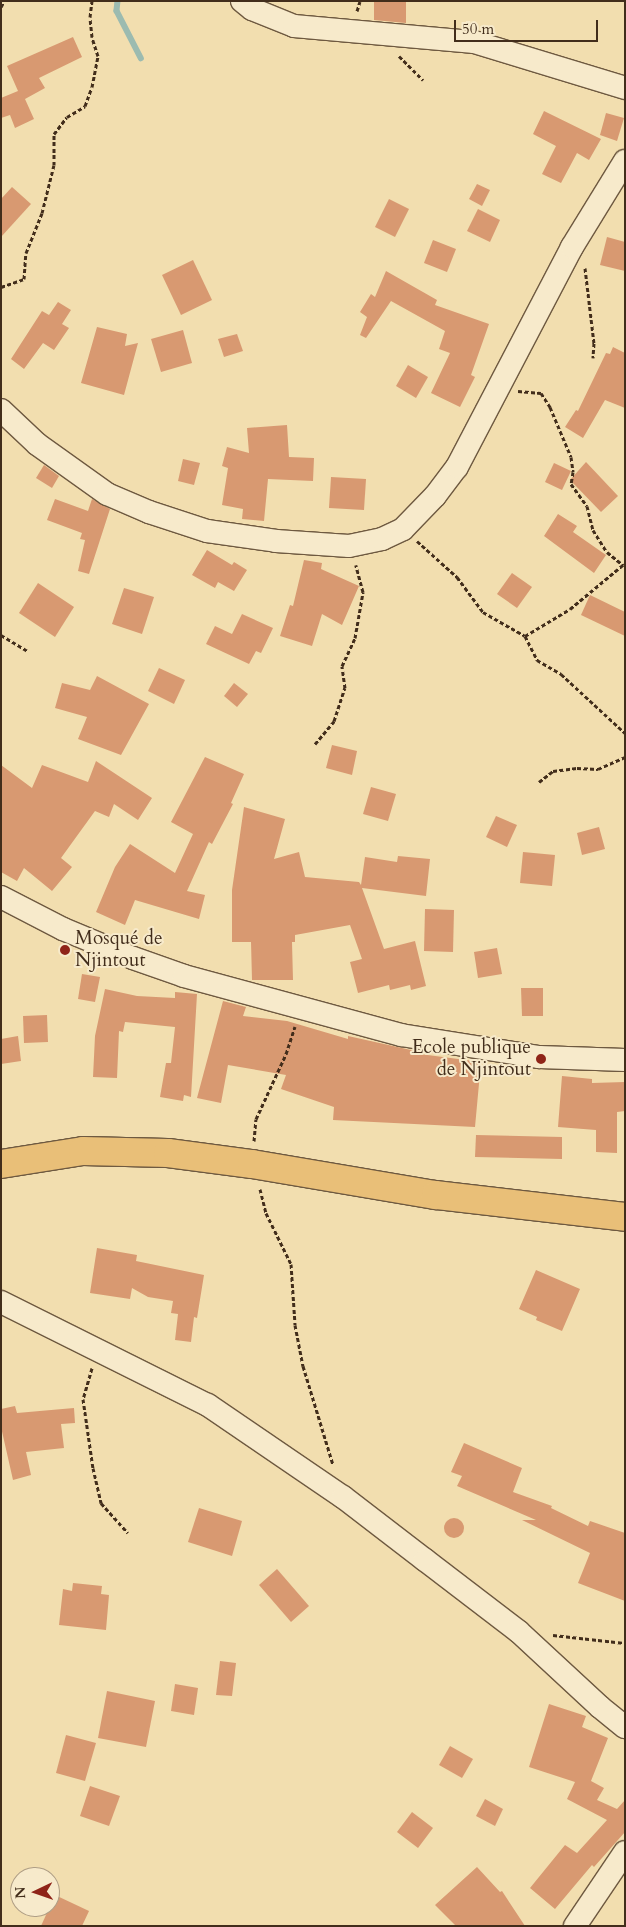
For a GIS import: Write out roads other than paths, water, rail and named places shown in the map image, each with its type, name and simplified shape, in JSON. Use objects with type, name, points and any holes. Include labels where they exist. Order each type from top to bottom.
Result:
[{"type":"highway","points":[[1,1164],[83,1151],[127,1150],[168,1152],[436,1195],[625,1217]]},
{"type":"street","points":[[242,1],[252,9],[294,26],[474,42],[625,88]]},
{"type":"street","points":[[1,410],[37,444],[107,494],[149,512],[207,530],[276,541],[349,546],[382,539],[403,529],[435,496],[457,467],[572,248],[625,161]]},
{"type":"street","points":[[1,897],[63,929],[132,958],[184,976],[401,1035],[481,1050],[539,1057],[625,1060]]},
{"type":"street","points":[[1,1302],[208,1404],[343,1497],[518,1632],[600,1707],[625,1727]]},
{"type":"street","points":[[575,1926],[625,1852]]},
{"type":"waterway","points":[[118,1],[117,11],[141,58]]},
{"type":"place","name":"Mosqué de Njintout","points":[[65,950]]},
{"type":"place","name":"Ecole publique de Njintout","points":[[541,1059]]}]
